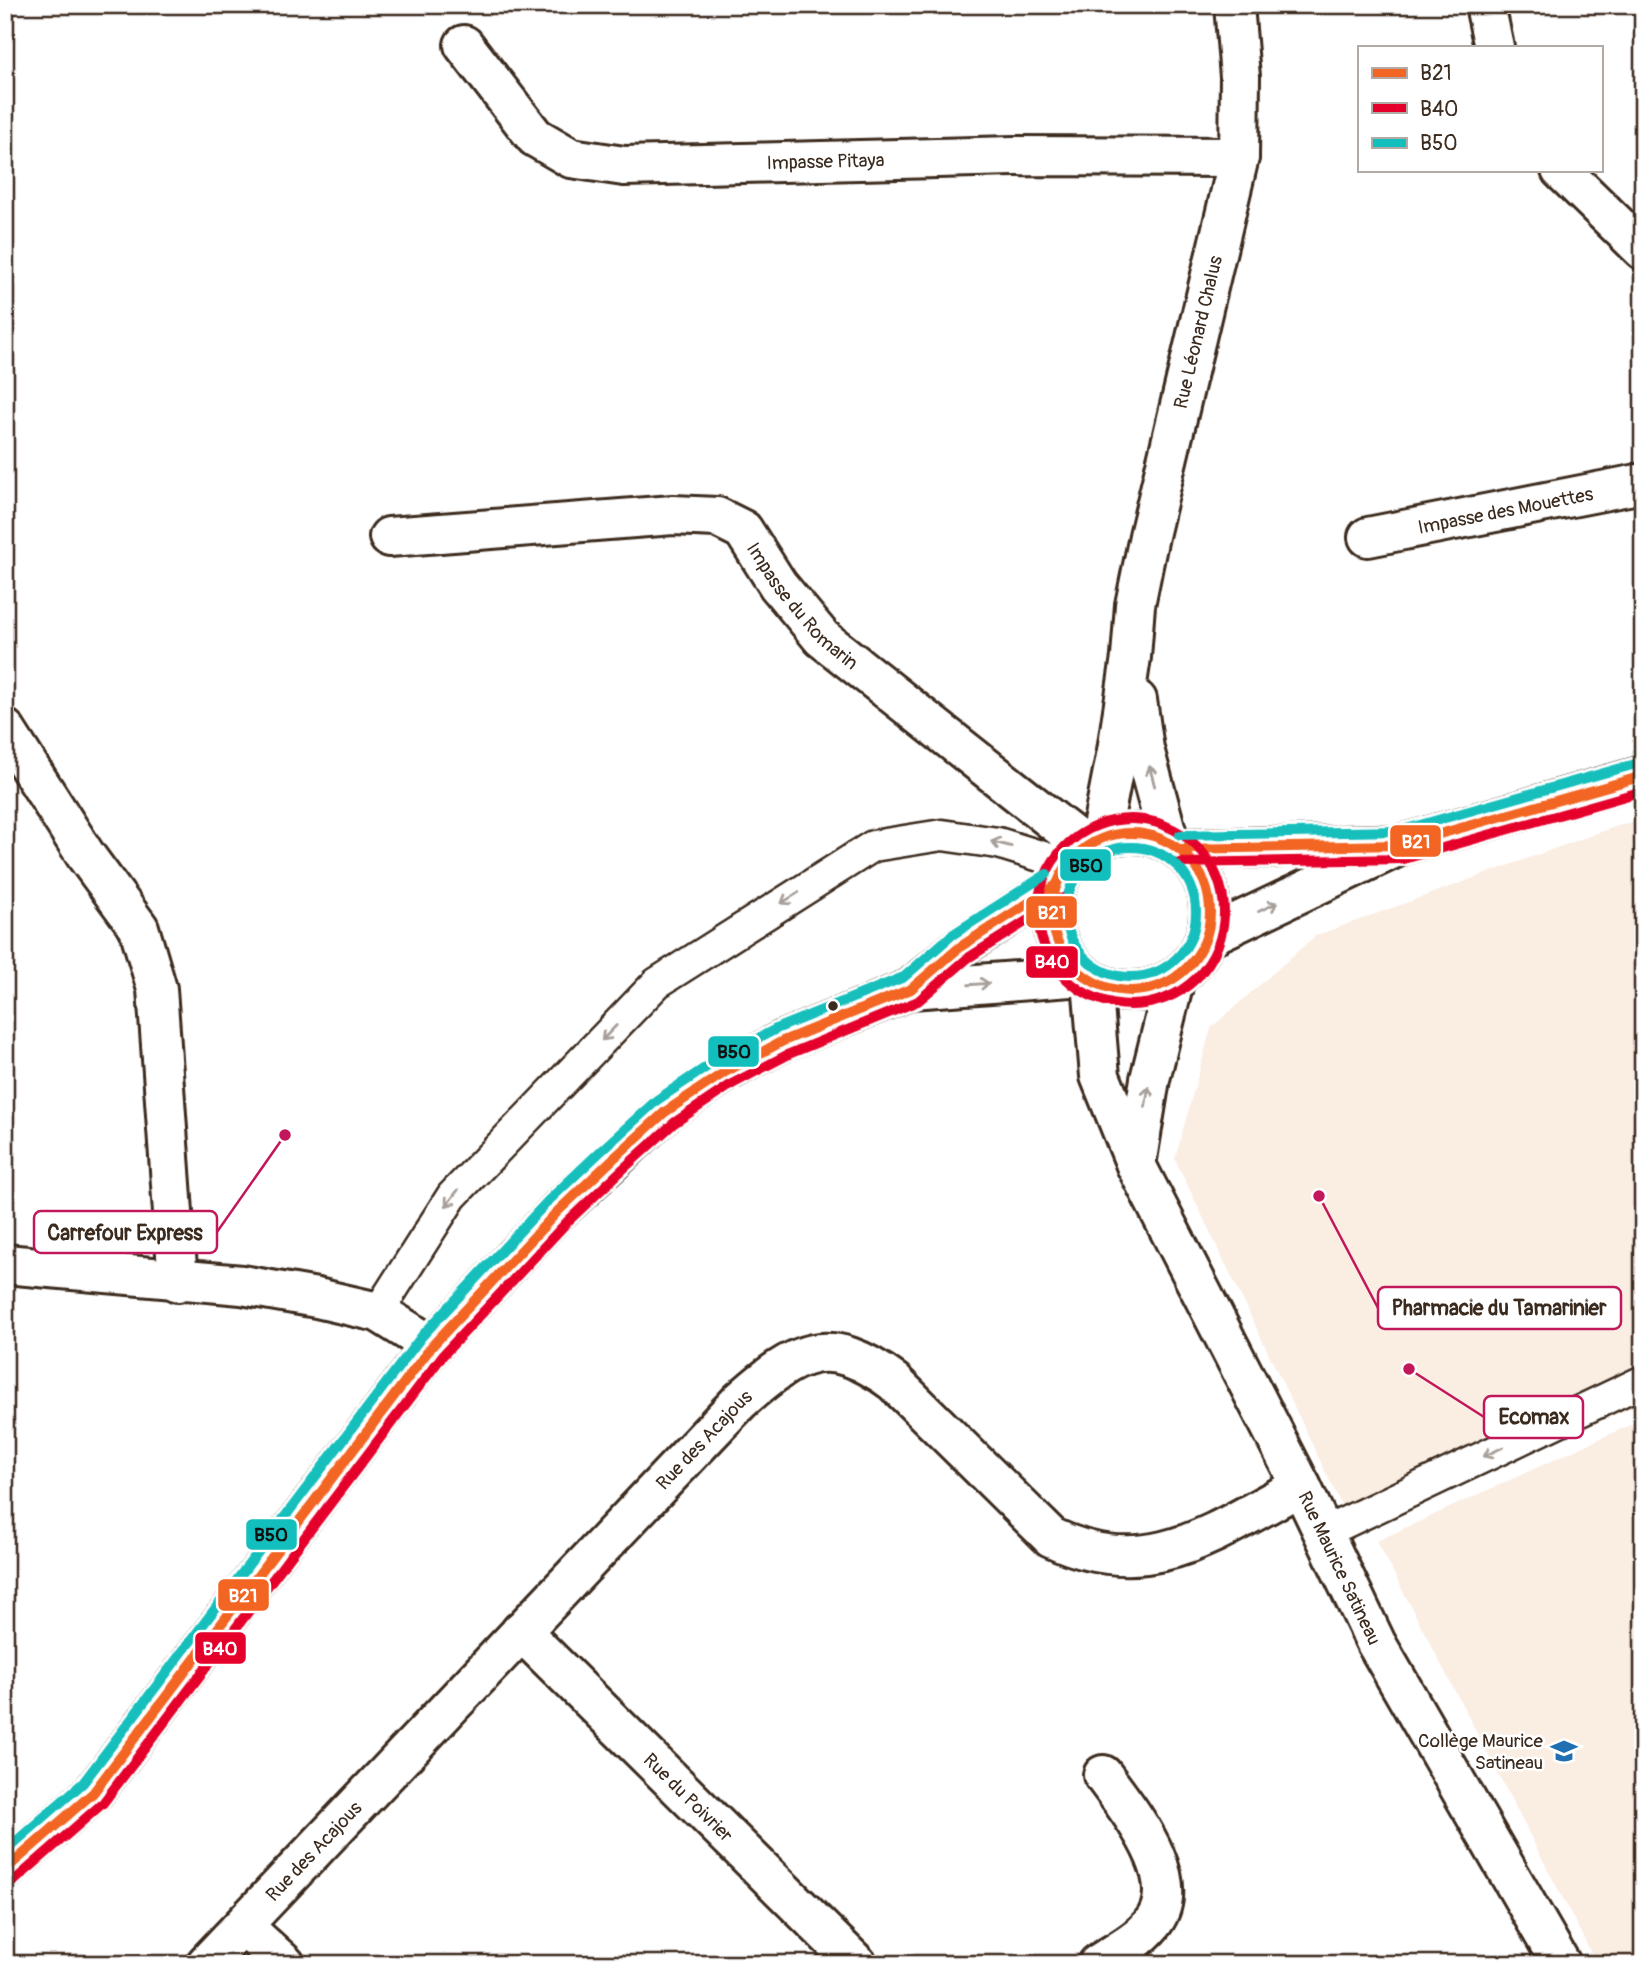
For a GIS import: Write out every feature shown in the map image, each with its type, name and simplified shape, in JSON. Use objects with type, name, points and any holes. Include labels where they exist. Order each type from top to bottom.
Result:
[{"type":"street","name":"Rue Léonard Chalus","points":[[1076,859],[1131,657],[1135,605],[1149,536],[1239,157],[1241,88],[1234,5]]},
{"type":"street","points":[[1485,5],[1494,46]]},
{"type":"street","name":"Impasse Pitaya","points":[[464,45],[535,137],[571,158],[624,166],[1014,156],[1239,157]]},
{"type":"street","points":[[1563,172],[1643,250]]},
{"type":"street","name":"Impasse des Mouettes","points":[[1368,537],[1643,483]]},
{"type":"street","name":"Impasse du Romarin","points":[[389,537],[673,515],[717,517],[733,523],[743,530],[778,585],[822,638],[1076,859]]},
{"type":"street","name":"Rue Léonard Chalus","points":[[1131,657],[1144,749],[1175,846]]},
{"type":"street","points":[[5,729],[86,856],[139,928],[157,989],[178,1282]]},
{"type":"street","points":[[1207,937],[1401,845],[1643,776]]},
{"type":"street","points":[[5,1870],[93,1793],[432,1346],[558,1211],[665,1112],[725,1072],[782,1041],[911,989],[960,947],[1076,859],[1124,832],[1147,834],[1175,846],[1197,866],[1208,889],[1211,913],[1207,937],[1194,960],[1175,978],[1156,988],[1134,992],[1112,990],[1088,979],[1066,958],[1054,936],[1050,911],[1076,859]]},
{"type":"street","points":[[1175,846],[1401,845]]},
{"type":"street","points":[[1136,1165],[1150,1079],[1175,978]]},
{"type":"street","points":[[911,989],[1088,979]]},
{"type":"street","name":"Rue Maurice Satineau","points":[[1088,979],[1100,1076],[1136,1165],[1301,1486],[1376,1643],[1561,1964]]},
{"type":"street","points":[[5,1264],[243,1286],[378,1312],[432,1346]]},
{"type":"street","name":"Rue des Acajous","points":[[206,1964],[740,1401],[768,1376],[798,1358],[821,1352],[846,1354],[866,1361],[894,1382],[1051,1537],[1079,1551],[1108,1555],[1142,1555],[1182,1548],[1301,1486]]},
{"type":"street","name":"Rue du Poivrier","points":[[521,1631],[857,1964]]},
{"type":"street","points":[[1098,1964],[1140,1937],[1154,1923],[1162,1882],[1145,1834],[1103,1775]]},
{"type":"street","points":[[243,1926],[285,1964]]},
{"type":"lane","points":[[378,1312],[452,1196],[657,983],[873,846],[942,835],[1076,859]]},
{"type":"lane","points":[[1323,1533],[1643,1381]]},
{"type":"shaded area","points":[[1643,819],[1643,1402],[1355,1533],[1175,1159],[1211,1028],[1315,936],[1617,826]]},
{"type":"shaded area","name":"Collège Maurice Satineau","points":[[1643,1419],[1643,1964],[1597,1964],[1377,1541]]},
{"type":"transit line","name":"B50","points":[[1180,835],[1399,831],[1639,763]]},
{"type":"transit line","name":"B21","points":[[1180,849],[1401,845],[1643,776]]},
{"type":"transit line","name":"B40","points":[[1180,863],[1404,859],[1643,791]]},
{"type":"transit line","name":"B40","points":[[1131,819],[1149,820],[1167,826],[1183,834],[1197,846],[1209,860],[1217,876],[1223,894],[1224,912],[1223,930],[1217,948],[1209,964],[1197,978],[1183,990],[1167,998],[1149,1004],[1131,1005],[1113,1004],[1095,998],[1079,990],[1065,978],[1053,964],[1045,948],[1039,930],[1038,912],[1039,894],[1045,876],[1053,860],[1065,846],[1079,834],[1095,826],[1113,820],[1131,819]]},
{"type":"transit line","name":"B21","points":[[1131,833],[1161,839],[1187,856],[1204,882],[1210,912],[1204,942],[1187,968],[1161,985],[1131,991],[1101,985],[1075,968],[1058,942],[1052,912],[1058,882],[1075,856],[1101,839],[1131,833]]},
{"type":"transit line","name":"B50","points":[[1131,847],[1156,852],[1177,866],[1191,887],[1196,912],[1191,937],[1177,958],[1156,972],[1131,977],[1106,972],[1085,958],[1071,937],[1066,912],[1071,887],[1085,866],[1106,852],[1131,847]]},
{"type":"transit line","name":"B50","points":[[5,1851],[83,1783],[422,1336],[548,1201],[603,1149],[657,1100],[717,1060],[778,1028],[904,977],[952,935],[1047,874]]},
{"type":"transit line","name":"B21","points":[[5,1870],[93,1793],[432,1346],[558,1211],[613,1159],[665,1112],[725,1072],[783,1041],[911,989],[960,947],[1055,886]]},
{"type":"transit line","name":"B40","points":[[14,1881],[103,1803],[443,1355],[568,1221],[623,1169],[674,1123],[732,1084],[789,1054],[918,1001],[968,958],[1063,898]]},
{"type":"place","name":"Carrefour Express","points":[[285,1135]]},
{"type":"place","name":"Pharmacie du Tamarinier","points":[[1319,1196]]},
{"type":"place","name":"Ecomax","points":[[1409,1369]]},
{"type":"place","name":"Collège Maurice Satineau","points":[[1564,1751]]}]
